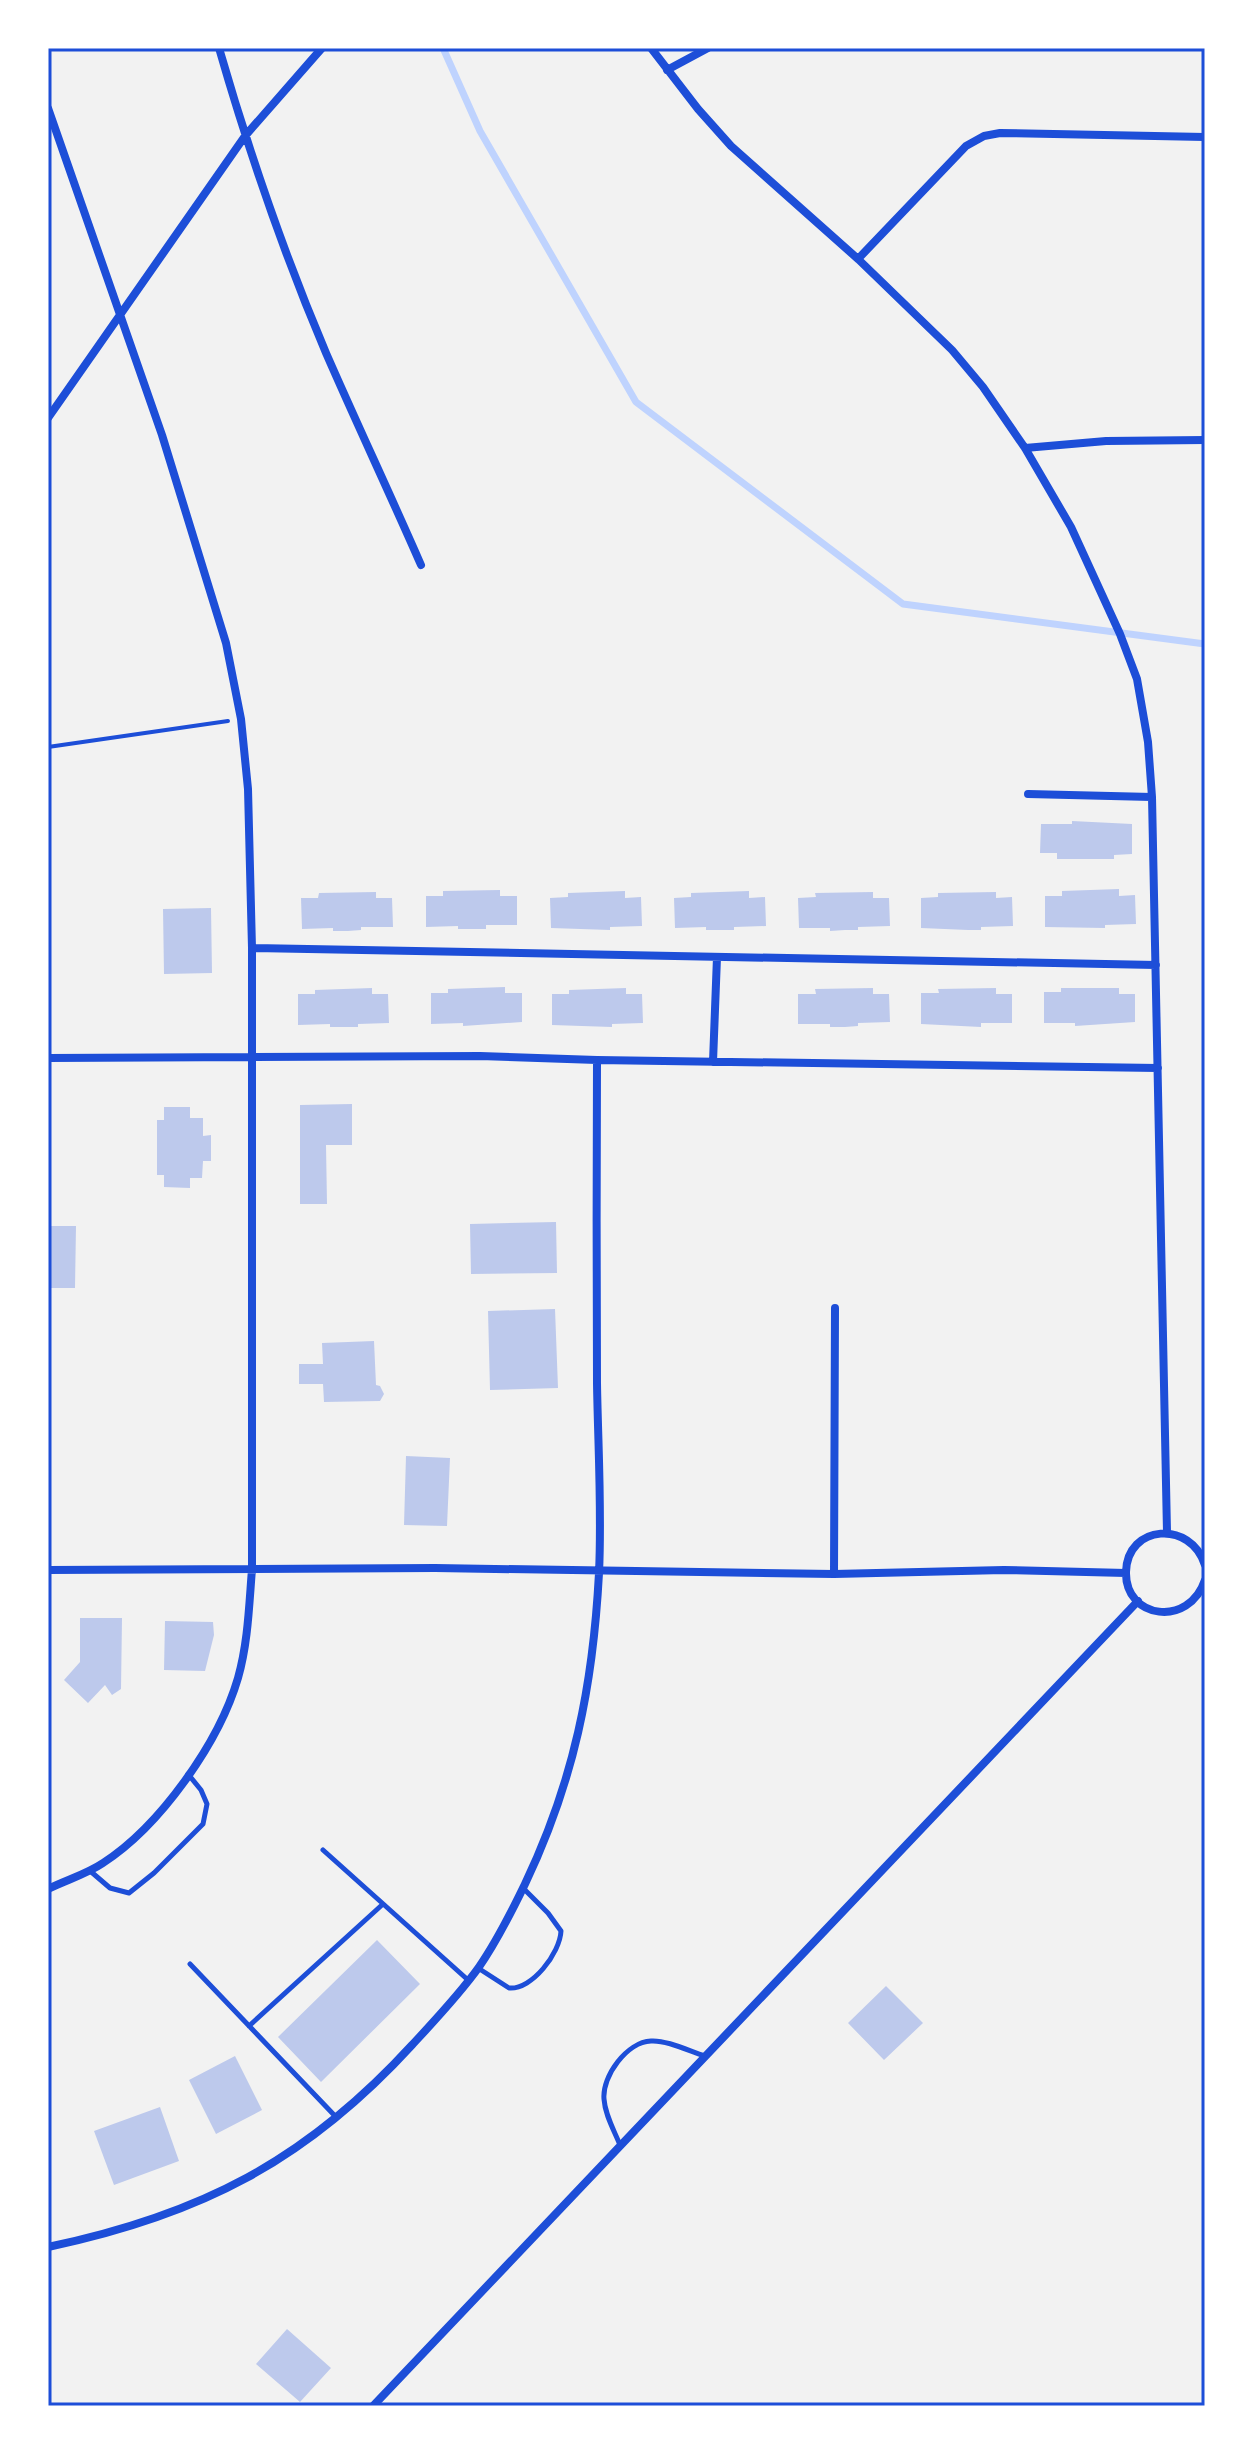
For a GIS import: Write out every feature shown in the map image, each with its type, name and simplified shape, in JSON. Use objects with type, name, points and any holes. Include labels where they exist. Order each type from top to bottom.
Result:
[{"type":"street","points":[[219,48],[275,223],[326,353],[421,565]]},
{"type":"street","points":[[48,418],[245,136],[322,48]]},
{"type":"street","points":[[651,48],[731,146],[858,259],[952,350],[983,387],[1025,448],[1071,527],[1137,679],[1148,742],[1152,797],[1167,1532]]},
{"type":"street","points":[[667,70],[708,48]]},
{"type":"street","points":[[48,108],[162,435],[226,643],[241,719],[248,789],[253,1059],[252,1569],[246,1636],[238,1678],[209,1743],[168,1802],[150,1822],[103,1863],[48,1889]]},
{"type":"street","points":[[858,259],[960,152],[984,136],[1000,133],[1205,137]]},
{"type":"street","points":[[1025,448],[1106,441],[1205,440]]},
{"type":"street","points":[[1028,794],[1152,797]]},
{"type":"street","points":[[252,948],[1156,965]]},
{"type":"street","points":[[713,1062],[717,957]]},
{"type":"street","points":[[48,1058],[480,1056],[1158,1068]]},
{"type":"street","points":[[48,2247],[162,2217],[239,2184],[291,2152],[337,2118],[389,2070],[478,1968],[504,1927],[523,1888],[558,1809],[575,1755],[587,1698],[599,1572],[597,1060]]},
{"type":"street","points":[[834,1574],[835,1308]]},
{"type":"street","points":[[1205,1565],[1193,1543],[1181,1535],[1167,1532],[1154,1534],[1134,1549],[1126,1573],[1138,1601],[1150,1609],[1163,1612],[1177,1611],[1190,1605],[1200,1594],[1205,1580]]},
{"type":"street","points":[[48,1570],[435,1568],[834,1574],[1004,1570],[1126,1573]]},
{"type":"street","points":[[373,2406],[1138,1601]]},
{"type":"lane","points":[[88,1870],[110,1888],[129,1893],[154,1873],[203,1824],[207,1804],[201,1790],[188,1774]]},
{"type":"lane","points":[[323,1850],[468,1980]]},
{"type":"lane","points":[[478,1968],[515,1989],[533,1978],[558,1950],[561,1931],[523,1888]]},
{"type":"lane","points":[[249,2026],[383,1904]]},
{"type":"lane","points":[[190,1964],[337,2118]]},
{"type":"lane","points":[[620,2147],[605,2111],[603,2095],[609,2076],[631,2048],[651,2041],[705,2057]]},
{"type":"path","points":[[48,747],[241,719]]},
{"type":"building","points":[[1072,821],[1132,824],[1132,854],[1114,855],[1114,859],[1057,859],[1057,853],[1040,853],[1041,824],[1072,824]]},
{"type":"building","points":[[1119,889],[1119,896],[1135,895],[1136,924],[1105,925],[1105,928],[1045,927],[1045,896],[1062,896],[1062,891]]},
{"type":"building","points":[[500,890],[500,896],[517,896],[517,925],[486,925],[486,929],[426,927],[426,896],[443,896],[443,891]]},
{"type":"building","points":[[625,891],[625,898],[641,897],[642,926],[610,927],[610,930],[551,928],[550,898],[568,897],[568,893]]},
{"type":"building","points":[[749,891],[749,898],[765,897],[766,926],[734,927],[734,930],[675,928],[674,898],[691,897],[691,893]]},
{"type":"building","points":[[376,892],[376,898],[392,898],[393,927],[361,927],[361,930],[348,931],[302,929],[301,898],[318,898],[319,893]]},
{"type":"building","points":[[873,892],[873,898],[889,898],[890,926],[830,931],[830,928],[799,928],[798,898],[816,897],[815,893]]},
{"type":"building","points":[[996,892],[996,898],[1012,897],[1013,926],[981,927],[981,930],[921,928],[921,898],[938,897],[938,893]]},
{"type":"building","points":[[211,908],[212,973],[164,974],[163,909]]},
{"type":"building","points":[[505,987],[505,993],[522,993],[522,1022],[463,1026],[463,1023],[431,1024],[431,993],[448,993],[448,989]]},
{"type":"building","points":[[372,988],[372,994],[388,994],[389,1023],[358,1024],[358,1027],[298,1025],[298,994],[315,994],[315,990]]},
{"type":"building","points":[[626,988],[626,994],[642,994],[643,1023],[612,1024],[612,1027],[552,1025],[552,994],[569,994],[569,990]]},
{"type":"building","points":[[873,988],[873,994],[889,994],[890,1022],[858,1023],[858,1026],[845,1027],[798,1024],[798,994],[816,994],[815,989]]},
{"type":"building","points":[[996,988],[996,994],[1012,994],[1012,1023],[981,1023],[981,1027],[921,1024],[921,993],[939,993],[938,989]]},
{"type":"building","points":[[1061,988],[1119,988],[1119,994],[1135,994],[1135,1022],[1075,1026],[1075,1023],[1044,1023],[1044,992],[1061,992]]},
{"type":"building","points":[[352,1104],[352,1145],[326,1145],[327,1204],[300,1204],[300,1105]]},
{"type":"building","points":[[164,1107],[190,1107],[190,1118],[203,1118],[203,1136],[211,1135],[211,1161],[203,1161],[202,1178],[190,1178],[190,1188],[164,1187],[164,1175],[157,1175],[157,1120],[164,1120]]},
{"type":"building","points":[[556,1222],[557,1273],[471,1274],[470,1224]]},
{"type":"building","points":[[48,1226],[76,1226],[75,1288],[48,1288]]},
{"type":"building","points":[[555,1309],[558,1388],[490,1390],[488,1311]]},
{"type":"building","points":[[374,1341],[376,1385],[384,1394],[380,1401],[324,1402],[323,1384],[299,1384],[299,1364],[323,1364],[322,1343]]},
{"type":"building","points":[[406,1456],[450,1458],[447,1526],[404,1525]]},
{"type":"building","points":[[80,1618],[122,1618],[121,1689],[112,1695],[105,1685],[88,1703],[64,1680],[80,1662]]},
{"type":"building","points":[[165,1621],[213,1622],[214,1635],[205,1671],[164,1670]]},
{"type":"building","points":[[377,1940],[420,1984],[321,2082],[278,2037]]},
{"type":"building","points":[[886,1986],[923,2023],[884,2060],[848,2023]]},
{"type":"building","points":[[235,2056],[262,2110],[216,2134],[189,2080]]},
{"type":"building","points":[[160,2107],[179,2161],[114,2185],[94,2131]]},
{"type":"building","points":[[287,2329],[331,2368],[300,2402],[256,2364]]},
{"type":"waterway","points":[[443,48],[480,131],[636,402],[903,604],[1205,644]]}]
